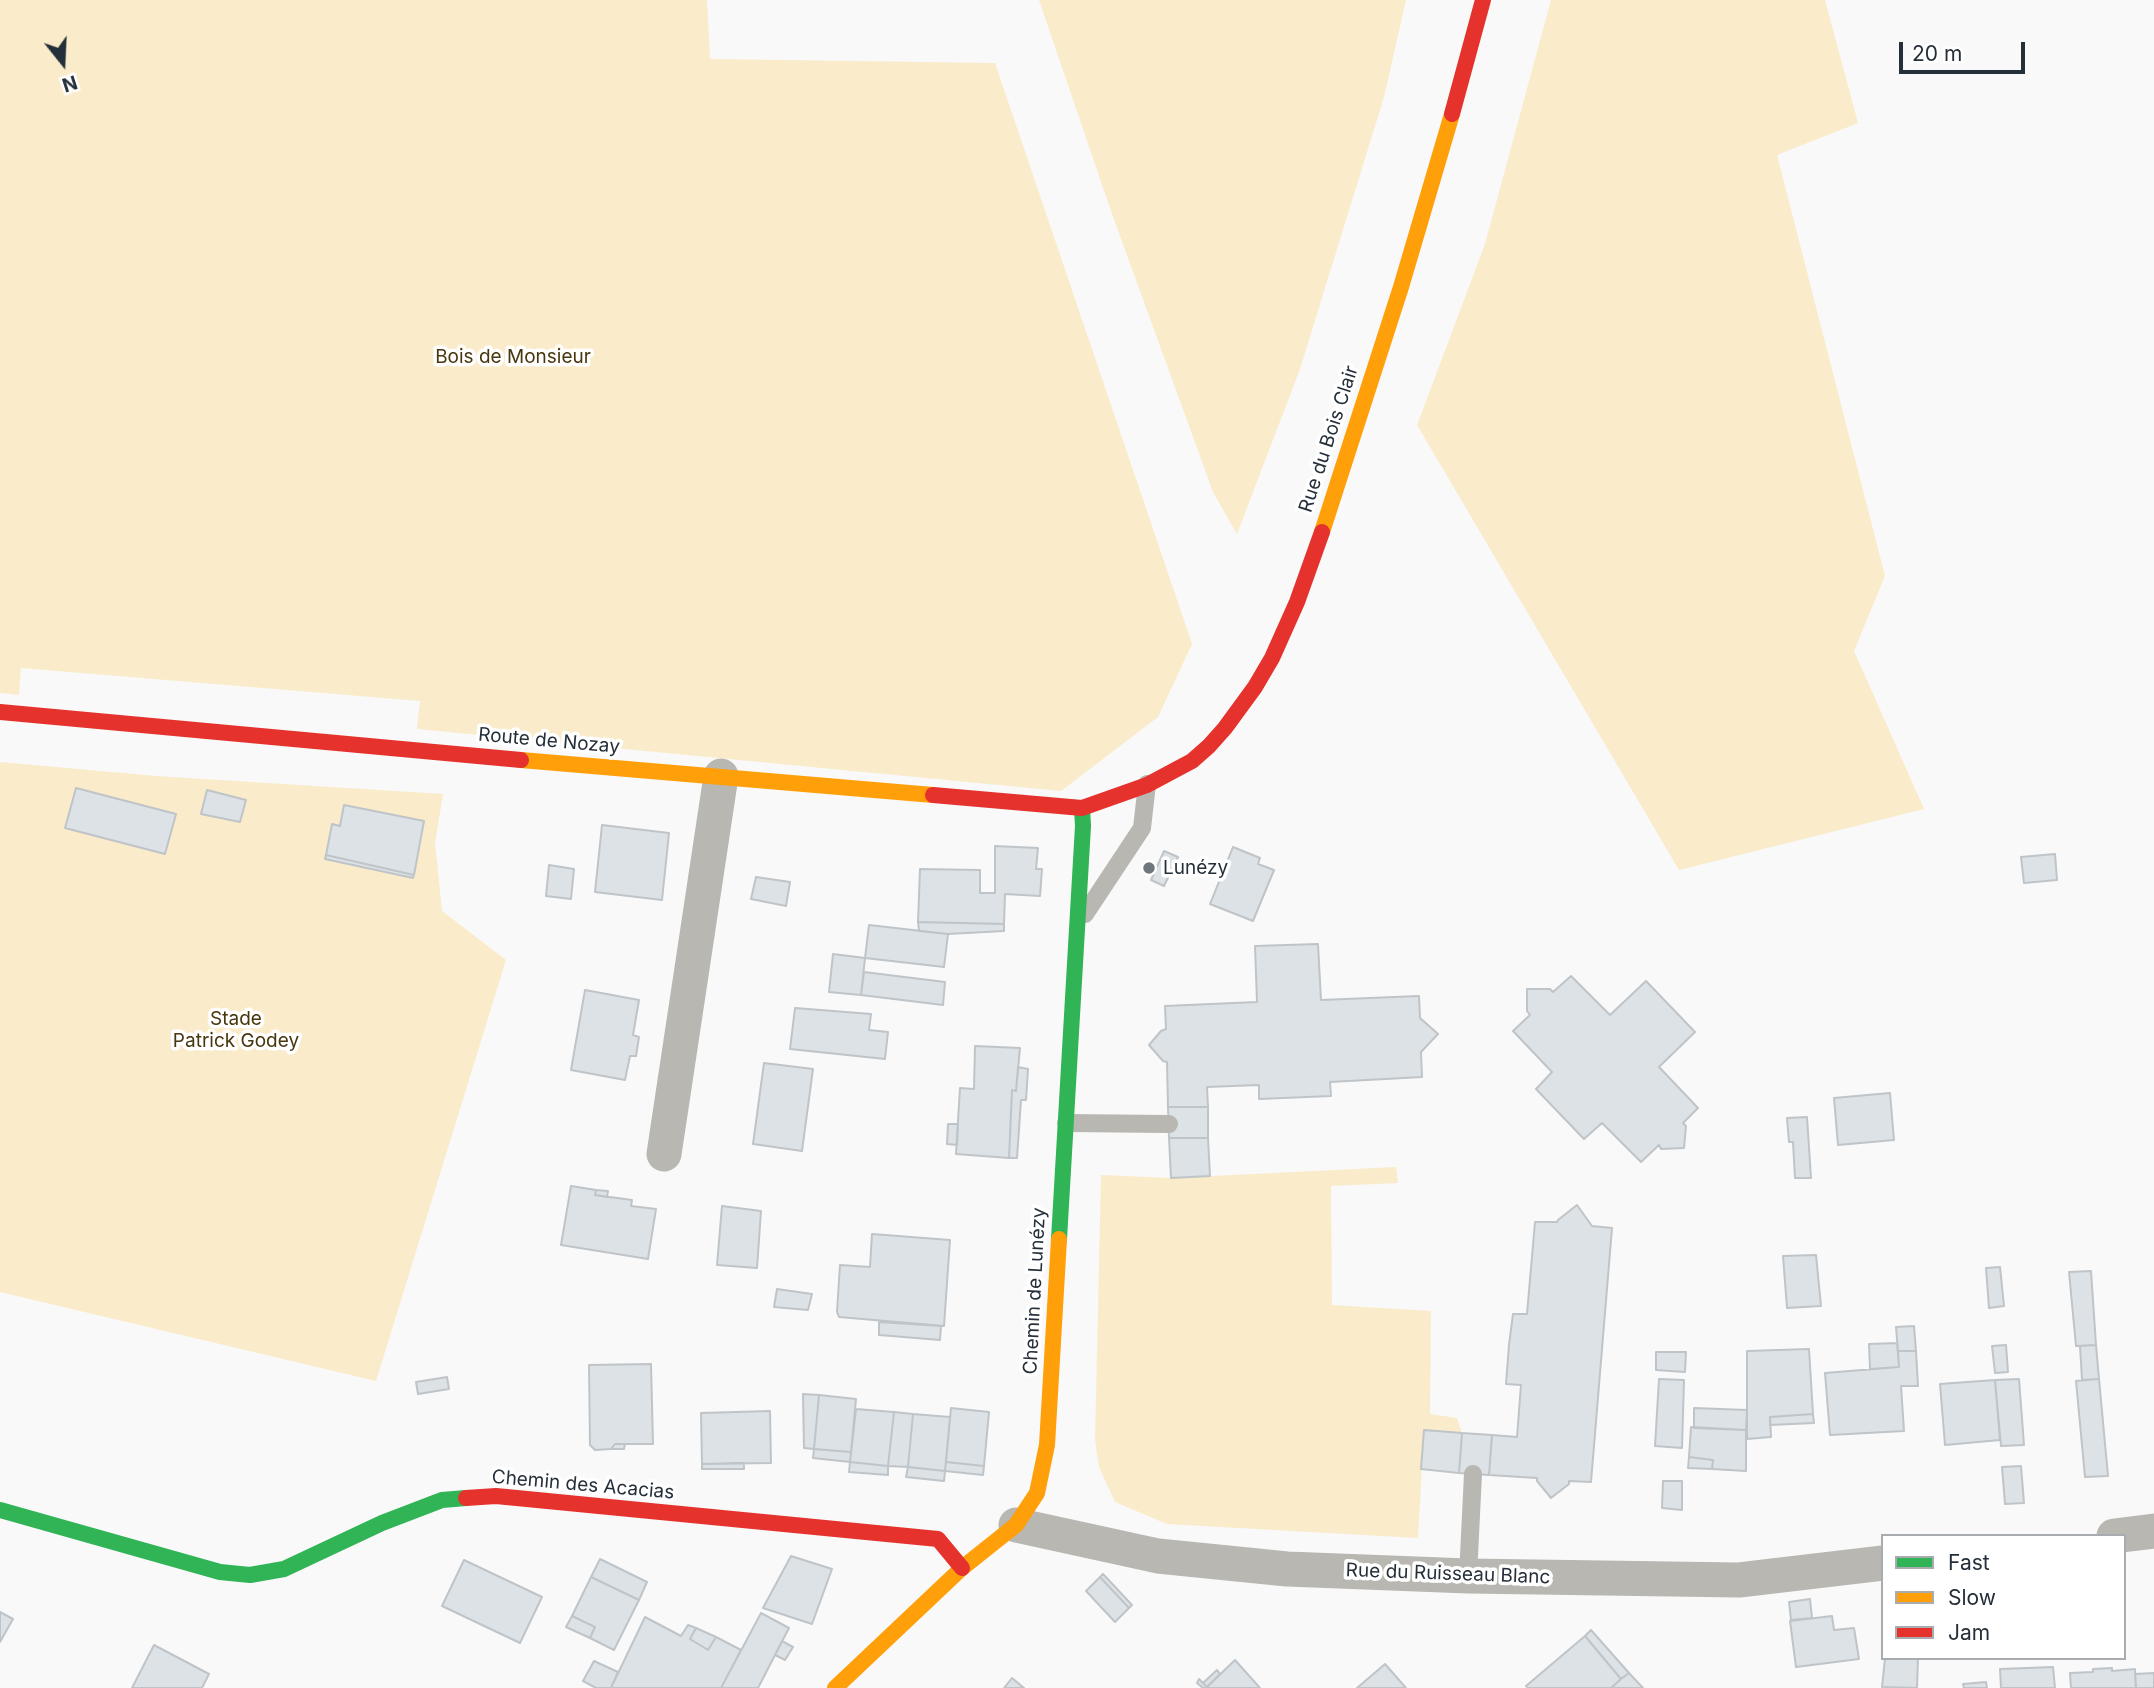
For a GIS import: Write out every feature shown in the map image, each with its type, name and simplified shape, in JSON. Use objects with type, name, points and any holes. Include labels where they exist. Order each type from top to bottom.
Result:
[{"type":"street","name":"Rue du Bois Clair","points":[[1088,806],[1180,770],[1206,749],[1258,683],[1283,635],[1370,384],[1448,132],[1483,0]]},
{"type":"street","name":"Route de Nozay","points":[[0,712],[312,742],[1088,806]]},
{"type":"street","points":[[664,1154],[721,776]]},
{"type":"street","name":"Chemin de Lunézy","points":[[835,1688],[962,1568],[1016,1525],[1037,1493],[1047,1445],[1083,826],[1088,806]]},
{"type":"street","name":"Chemin des Acacias","points":[[0,1510],[220,1573],[250,1574],[284,1569],[382,1523],[442,1500],[496,1496],[938,1539],[962,1568]]},
{"type":"street","name":"Rue du Ruisseau Blanc","points":[[1016,1525],[1158,1556],[1287,1569],[1468,1576],[1739,1580],[1881,1563]]},
{"type":"street","points":[[2126,1535],[2154,1531]]},
{"type":"lane","points":[[1077,924],[1142,828],[1147,785]]},
{"type":"lane","points":[[1066,1123],[1169,1124]]},
{"type":"lane","points":[[1468,1576],[1473,1474]]},
{"type":"green space","name":"Bois de Monsieur","points":[[0,0],[707,0],[710,59],[995,63],[1192,644],[1158,717],[1061,791],[417,729],[420,701],[21,668],[19,695],[0,693]]},
{"type":"green space","points":[[1039,0],[1406,0],[1384,97],[1300,369],[1237,534],[1213,492],[1112,214]]},
{"type":"green space","points":[[1551,0],[1825,0],[1858,123],[1777,155],[1885,576],[1854,651],[1924,809],[1679,870],[1417,425],[1485,244]]},
{"type":"green space","name":"Stade Patrick Godey","points":[[0,762],[156,776],[443,794],[435,843],[442,911],[506,960],[376,1381],[0,1292]]},
{"type":"green space","points":[[1396,1167],[1398,1183],[1331,1186],[1332,1305],[1431,1311],[1430,1414],[1457,1418],[1462,1433],[1424,1431],[1418,1538],[1167,1524],[1115,1502],[1099,1467],[1095,1440],[1101,1175],[1171,1178]]},
{"type":"building","points":[[76,788],[176,814],[165,854],[65,828]]},
{"type":"building","points":[[207,790],[246,800],[240,822],[201,814]]},
{"type":"building","points":[[344,805],[424,821],[414,875],[326,855],[332,824],[340,826]]},
{"type":"building","points":[[602,825],[669,833],[662,900],[595,892]]},
{"type":"building","points":[[995,846],[1038,848],[1036,869],[1042,869],[1040,896],[1005,894],[1004,924],[918,922],[920,869],[980,870],[980,893],[995,893]]},
{"type":"building","points":[[1233,847],[1260,858],[1258,864],[1274,870],[1253,921],[1210,904]]},
{"type":"building","points":[[1164,851],[1178,857],[1164,886],[1151,880]]},
{"type":"building","points":[[2055,854],[2057,880],[2024,883],[2021,857]]},
{"type":"building","points":[[326,855],[414,875],[413,878],[325,859]]},
{"type":"building","points":[[549,865],[574,869],[571,899],[546,896]]},
{"type":"building","points":[[756,877],[790,882],[786,906],[751,899]]},
{"type":"building","points":[[918,922],[1004,924],[1004,931],[948,934],[919,931]]},
{"type":"building","points":[[869,925],[948,934],[944,967],[865,958]]},
{"type":"building","points":[[1318,944],[1321,1000],[1419,996],[1420,1018],[1438,1034],[1421,1052],[1422,1077],[1330,1082],[1331,1096],[1259,1099],[1259,1085],[1207,1087],[1208,1107],[1168,1107],[1167,1062],[1149,1045],[1166,1029],[1165,1006],[1257,1002],[1255,946]]},
{"type":"building","points":[[833,954],[865,958],[861,995],[829,992]]},
{"type":"building","points":[[864,972],[945,982],[943,1005],[861,995]]},
{"type":"building","points":[[1571,976],[1610,1015],[1646,981],[1695,1032],[1659,1067],[1698,1108],[1683,1123],[1686,1126],[1684,1148],[1661,1149],[1659,1145],[1641,1162],[1602,1123],[1584,1139],[1536,1089],[1552,1072],[1513,1031],[1530,1015],[1527,1011],[1527,989],[1550,989],[1553,992]]},
{"type":"building","points":[[585,990],[639,1000],[633,1035],[639,1037],[636,1056],[630,1056],[625,1080],[571,1070]]},
{"type":"building","points":[[795,1008],[871,1014],[869,1030],[888,1032],[885,1059],[790,1049]]},
{"type":"building","points":[[975,1046],[1020,1048],[1016,1091],[1012,1090],[1009,1158],[956,1154],[960,1088],[974,1089]]},
{"type":"building","points":[[764,1063],[813,1069],[802,1151],[753,1144]]},
{"type":"building","points":[[1018,1067],[1028,1069],[1026,1100],[1021,1100],[1017,1158],[1009,1158],[1012,1090],[1016,1091]]},
{"type":"building","points":[[1890,1093],[1894,1140],[1838,1145],[1834,1098]]},
{"type":"building","points":[[1168,1107],[1208,1107],[1208,1138],[1169,1138]]},
{"type":"building","points":[[1807,1117],[1811,1178],[1795,1178],[1793,1142],[1789,1142],[1787,1118]]},
{"type":"building","points":[[948,1124],[958,1124],[957,1145],[947,1144]]},
{"type":"building","points":[[1169,1138],[1208,1138],[1210,1176],[1171,1178]]},
{"type":"building","points":[[571,1186],[596,1190],[595,1195],[632,1200],[631,1206],[656,1209],[648,1259],[561,1245]]},
{"type":"building","points":[[596,1190],[608,1191],[607,1197],[595,1195]]},
{"type":"building","points":[[1577,1205],[1592,1226],[1612,1228],[1591,1482],[1569,1481],[1569,1484],[1551,1498],[1537,1478],[1489,1475],[1492,1435],[1517,1437],[1521,1385],[1506,1384],[1509,1345],[1513,1314],[1527,1314],[1535,1222],[1557,1222]]},
{"type":"building","points":[[722,1206],[761,1211],[757,1268],[717,1265]]},
{"type":"building","points":[[872,1234],[950,1240],[944,1326],[839,1317],[840,1265],[870,1267]]},
{"type":"building","points":[[1816,1255],[1821,1306],[1787,1308],[1783,1256]]},
{"type":"building","points":[[2000,1267],[2004,1306],[1989,1308],[1986,1268]]},
{"type":"building","points":[[2091,1271],[2096,1345],[2076,1346],[2069,1272]]},
{"type":"building","points":[[777,1289],[812,1294],[808,1310],[774,1307]]},
{"type":"building","points":[[879,1322],[941,1326],[940,1340],[879,1335]]},
{"type":"building","points":[[1914,1326],[1916,1351],[1898,1351],[1896,1327]]},
{"type":"building","points":[[1897,1343],[1899,1367],[1870,1369],[1869,1344]]},
{"type":"building","points":[[2006,1345],[2008,1372],[1995,1373],[1992,1346]]},
{"type":"building","points":[[2096,1345],[2099,1379],[2082,1380],[2080,1346]]},
{"type":"building","points":[[1809,1349],[1813,1414],[1770,1417],[1771,1437],[1747,1439],[1747,1351]]},
{"type":"building","points":[[1898,1351],[1916,1351],[1918,1386],[1901,1386],[1904,1431],[1830,1435],[1825,1373],[1899,1367]]},
{"type":"building","points":[[1656,1352],[1686,1352],[1685,1372],[1656,1370]]},
{"type":"building","points":[[651,1364],[653,1444],[615,1444],[611,1449],[595,1450],[590,1445],[589,1365]]},
{"type":"building","points":[[447,1377],[449,1389],[418,1394],[416,1382]]},
{"type":"building","points":[[1659,1379],[1684,1380],[1682,1448],[1655,1446]]},
{"type":"building","points":[[2019,1379],[2024,1445],[2001,1446],[1995,1380]]},
{"type":"building","points":[[2099,1379],[2108,1476],[2085,1477],[2076,1381]]},
{"type":"building","points":[[1995,1380],[2000,1440],[1945,1445],[1940,1384]]},
{"type":"building","points":[[803,1394],[819,1395],[814,1449],[804,1448]]},
{"type":"building","points":[[819,1395],[856,1399],[851,1452],[814,1449]]},
{"type":"building","points":[[951,1408],[989,1412],[984,1466],[946,1462]]},
{"type":"building","points":[[1694,1408],[1747,1410],[1746,1430],[1694,1428]]},
{"type":"building","points":[[856,1409],[894,1412],[888,1466],[850,1462]]},
{"type":"building","points":[[770,1411],[771,1463],[702,1464],[701,1413]]},
{"type":"building","points":[[894,1412],[913,1414],[908,1467],[888,1466]]},
{"type":"building","points":[[913,1414],[950,1417],[945,1471],[908,1467]]},
{"type":"building","points":[[1813,1414],[1814,1423],[1770,1425],[1770,1417]]},
{"type":"building","points":[[1691,1427],[1746,1430],[1746,1471],[1712,1469],[1713,1460],[1689,1457]]},
{"type":"building","points":[[1424,1430],[1462,1433],[1459,1473],[1421,1469]]},
{"type":"building","points":[[1462,1433],[1492,1435],[1489,1475],[1459,1473]]},
{"type":"building","points":[[615,1444],[625,1444],[624,1449],[611,1449]]},
{"type":"building","points":[[814,1449],[851,1452],[850,1462],[813,1458]]},
{"type":"building","points":[[1689,1457],[1713,1460],[1712,1469],[1688,1468]]},
{"type":"building","points":[[850,1462],[888,1466],[888,1475],[849,1472]]},
{"type":"building","points":[[946,1462],[984,1466],[983,1475],[945,1471]]},
{"type":"building","points":[[744,1463],[744,1469],[702,1469],[702,1464]]},
{"type":"building","points":[[2021,1466],[2024,1503],[2005,1504],[2002,1467]]},
{"type":"building","points":[[908,1467],[945,1471],[944,1481],[906,1477]]},
{"type":"building","points":[[1663,1481],[1682,1481],[1682,1510],[1662,1508]]},
{"type":"building","points":[[791,1556],[832,1569],[812,1624],[763,1608]]},
{"type":"building","points":[[600,1559],[647,1582],[639,1600],[591,1577]]},
{"type":"building","points":[[464,1560],[542,1597],[520,1643],[442,1606]]},
{"type":"building","points":[[1103,1574],[1132,1605],[1129,1608],[1100,1577]]},
{"type":"building","points":[[591,1577],[639,1600],[614,1650],[590,1638],[595,1627],[572,1616]]},
{"type":"building","points":[[1100,1577],[1129,1608],[1115,1622],[1086,1591]]},
{"type":"building","points":[[1810,1599],[1812,1618],[1791,1620],[1789,1602]]},
{"type":"building","points":[[0,1612],[13,1619],[0,1642]]},
{"type":"building","points":[[761,1613],[789,1628],[758,1688],[721,1688]]},
{"type":"building","points":[[572,1616],[595,1627],[590,1638],[566,1627]]},
{"type":"building","points":[[1832,1616],[1834,1630],[1854,1628],[1859,1659],[1796,1667],[1790,1621]]},
{"type":"building","points":[[645,1617],[681,1636],[688,1625],[696,1628],[690,1639],[708,1650],[716,1637],[741,1650],[721,1688],[611,1688]]},
{"type":"building","points":[[696,1628],[716,1637],[708,1650],[690,1639]]},
{"type":"building","points":[[1591,1630],[1629,1673],[1621,1679],[1585,1636]]},
{"type":"building","points":[[1585,1636],[1621,1679],[1611,1688],[1526,1686]]},
{"type":"building","points":[[782,1641],[793,1647],[785,1660],[775,1655]]},
{"type":"building","points":[[154,1645],[209,1674],[202,1688],[132,1688]]},
{"type":"building","points":[[1235,1660],[1260,1688],[1203,1688],[1197,1683],[1199,1679],[1207,1687]]},
{"type":"building","points":[[1885,1660],[1918,1660],[1917,1688],[1882,1687]]},
{"type":"building","points":[[594,1661],[618,1672],[611,1688],[596,1688],[583,1681]]},
{"type":"building","points":[[1385,1664],[1406,1688],[1357,1688]]},
{"type":"building","points":[[2053,1667],[2055,1688],[2001,1688],[2000,1669]]},
{"type":"building","points":[[2112,1668],[2112,1671],[2135,1669],[2136,1688],[2071,1688],[2070,1673]]},
{"type":"building","points":[[1217,1670],[1220,1674],[1207,1687],[1203,1683]]},
{"type":"building","points":[[1629,1673],[1643,1688],[1611,1688],[1621,1679]]},
{"type":"building","points":[[2154,1673],[2154,1688],[2136,1688],[2135,1674]]},
{"type":"building","points":[[1012,1678],[1024,1688],[1004,1688]]},
{"type":"building","points":[[1986,1682],[1987,1688],[1964,1688],[1963,1684]]},
{"type":"traffic: fast","points":[[1059,1239],[1082,808]]},
{"type":"traffic: fast","points":[[0,1510],[220,1572],[250,1575],[284,1569],[382,1523],[442,1500],[466,1498]]},
{"type":"traffic: slow","points":[[1322,532],[1401,287],[1452,114]]},
{"type":"traffic: slow","points":[[521,760],[933,795]]},
{"type":"traffic: slow","points":[[835,1688],[962,1568],[1016,1525],[1037,1493],[1047,1445],[1059,1239]]},
{"type":"traffic: jam","points":[[1452,114],[1483,0]]},
{"type":"traffic: jam","points":[[933,795],[1082,808],[1147,785],[1192,761],[1225,728],[1272,658],[1297,602],[1322,532]]},
{"type":"traffic: jam","points":[[0,712],[521,760]]},
{"type":"traffic: jam","points":[[466,1498],[496,1496],[938,1539],[962,1568]]},
{"type":"place","name":"Lunézy","points":[[1149,868]]}]
